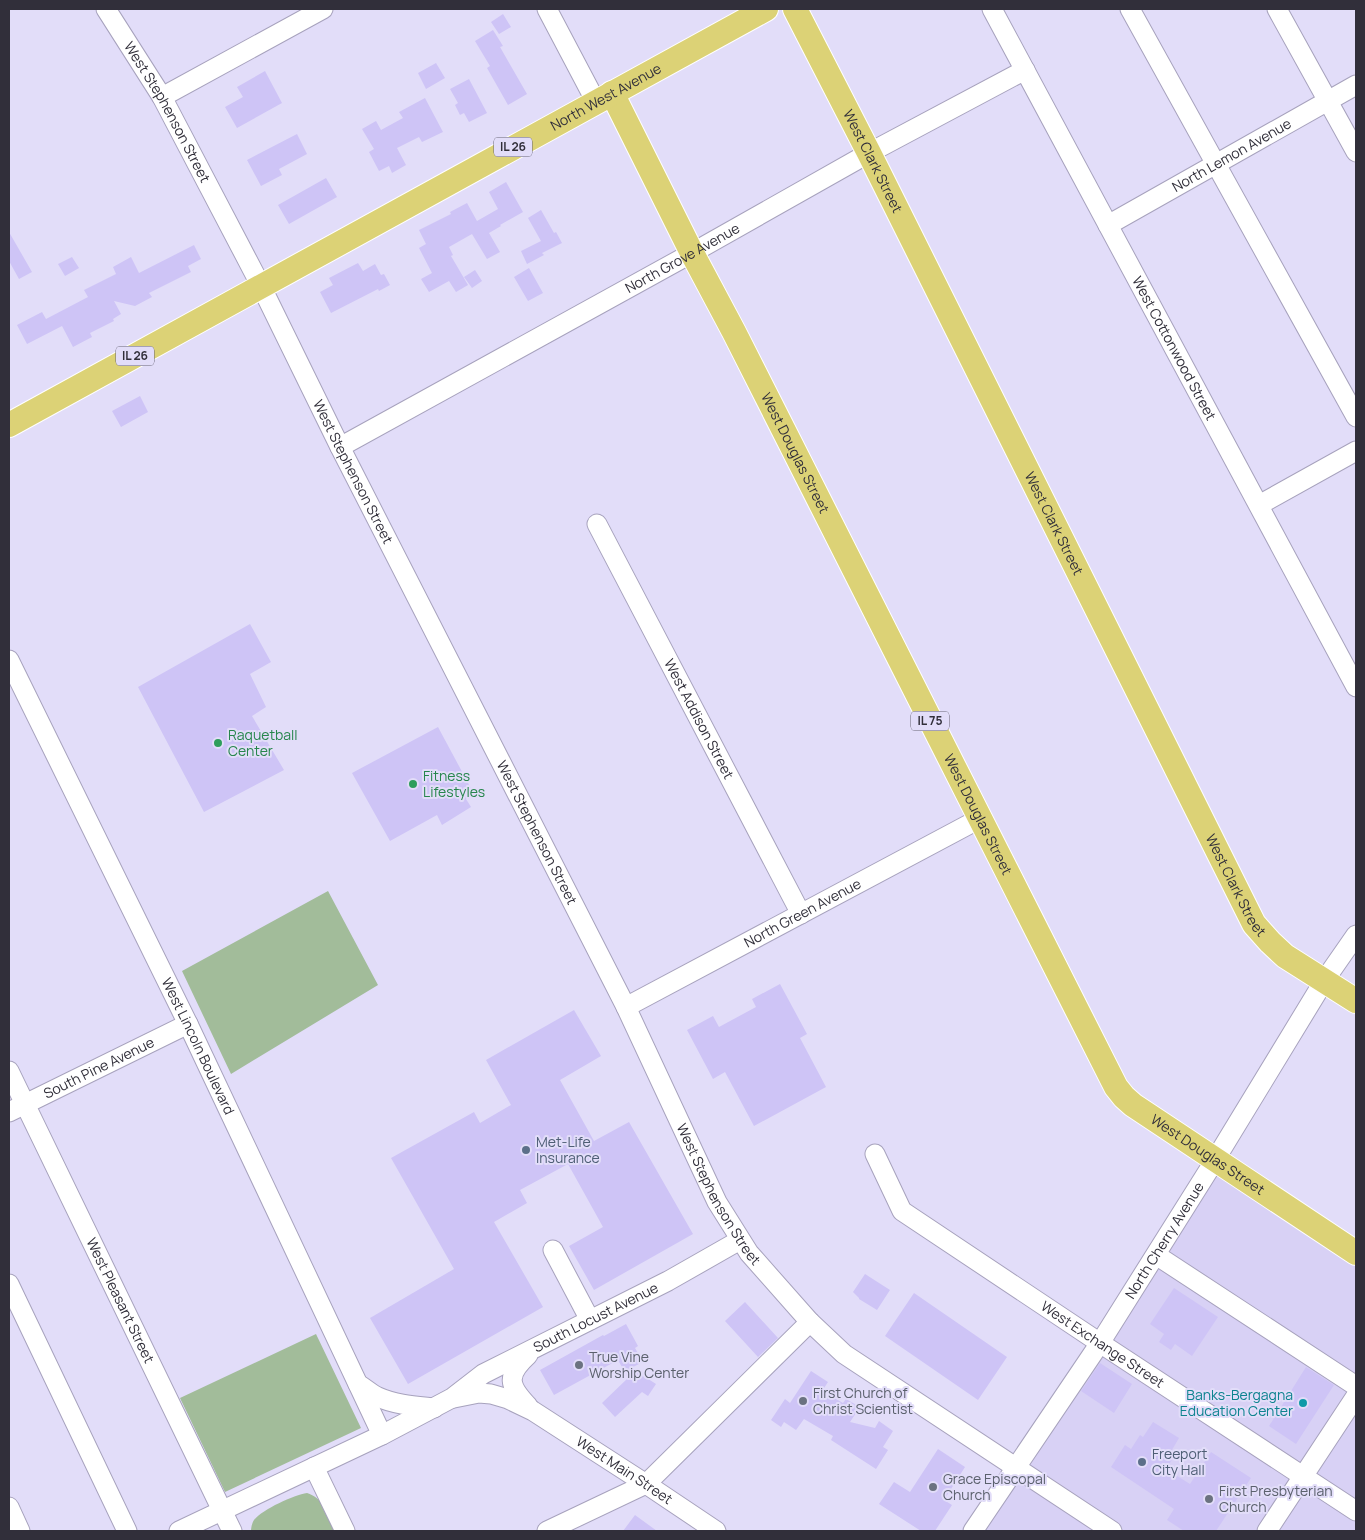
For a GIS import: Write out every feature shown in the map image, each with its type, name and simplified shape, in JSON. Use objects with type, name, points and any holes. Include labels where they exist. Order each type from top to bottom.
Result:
[{"type":"main road","name":"North West Avenue","points":[[261,286],[766,9]]},
{"type":"main road","name":"West Clark Street","points":[[795,9],[869,153],[1254,924],[1285,956],[1356,1001]]},
{"type":"main road","name":"West Douglas Street","points":[[604,98],[692,253],[734,332],[1116,1087],[1132,1104],[1356,1253]]},
{"type":"main road","name":"IL 26","points":[[9,425],[261,286]]},
{"type":"street","name":"West Stephenson Street","points":[[106,9],[162,97],[261,286],[340,447],[626,1007],[717,1202],[740,1240],[749,1253],[810,1322],[844,1354],[1112,1531]]},
{"type":"street","points":[[162,97],[324,9]]},
{"type":"street","name":"West Douglas Street","points":[[547,9],[604,98]]},
{"type":"street","name":"West Cottonwood Street","points":[[992,9],[1356,686]]},
{"type":"street","points":[[1130,9],[1356,417]]},
{"type":"street","points":[[1277,9],[1356,152]]},
{"type":"street","name":"North Grove Avenue","points":[[340,447],[869,153],[1025,70]]},
{"type":"street","name":"North Lemon Avenue","points":[[1108,226],[1356,85]]},
{"type":"street","points":[[1259,505],[1356,451]]},
{"type":"street","name":"West Addison Street","points":[[597,524],[801,914]]},
{"type":"street","name":"West Lincoln Boulevard","points":[[9,660],[188,1024],[382,1435]]},
{"type":"street","name":"North Green Avenue","points":[[626,1007],[979,819]]},
{"type":"street","name":"North Cherry Avenue","points":[[973,1531],[1100,1343],[1324,981],[1356,935]]},
{"type":"street","name":"South Pine Avenue","points":[[17,1108],[188,1024]]},
{"type":"street","name":"West Pleasant Street","points":[[9,1071],[17,1108],[232,1531]]},
{"type":"street","name":"West Exchange Street","points":[[875,1154],[902,1211],[1356,1511]]},
{"type":"street","name":"South Locust Avenue","points":[[179,1531],[382,1435],[452,1398],[483,1374],[668,1282],[740,1240]]},
{"type":"street","points":[[553,1250],[590,1320]]},
{"type":"street","points":[[1156,1255],[1356,1386]]},
{"type":"street","points":[[9,1284],[127,1531]]},
{"type":"street","points":[[547,1531],[646,1484],[810,1322]]},
{"type":"street","points":[[532,1411],[512,1387],[513,1375],[517,1365],[535,1348]]},
{"type":"street","points":[[358,1384],[390,1402],[434,1408]]},
{"type":"street","name":"South Locust Avenue","points":[[452,1398],[478,1393],[491,1394],[508,1399],[532,1411]]},
{"type":"street","points":[[1267,1531],[1356,1396]]},
{"type":"street","name":"West Main Street","points":[[532,1411],[646,1484],[693,1525],[716,1531]]},
{"type":"street","points":[[314,1467],[345,1531]]},
{"type":"street","points":[[9,1507],[20,1531]]},
{"type":"shaded area","points":[[1215,1160],[1356,1253],[1356,1531],[973,1531]]},
{"type":"green space","points":[[328,891],[378,985],[231,1074],[182,971]]},
{"type":"green space","points":[[316,1334],[361,1428],[225,1492],[180,1398]]},
{"type":"green space","points":[[307,1493],[313,1495],[321,1503],[335,1531],[251,1531],[254,1520],[264,1511]]},
{"type":"building","points":[[503,14],[511,27],[499,34],[491,22]]},
{"type":"building","points":[[493,30],[503,46],[500,47],[527,94],[508,105],[487,68],[490,66],[475,41]]},
{"type":"building","points":[[436,63],[445,78],[426,89],[418,73]]},
{"type":"building","points":[[265,71],[282,103],[237,128],[225,107],[243,97],[237,87]]},
{"type":"building","points":[[469,79],[487,113],[469,122],[464,113],[460,115],[455,105],[458,103],[450,89]]},
{"type":"building","points":[[425,98],[443,132],[422,142],[419,137],[397,148],[406,165],[392,173],[389,166],[379,171],[369,152],[374,149],[362,129],[376,121],[381,130],[403,118],[399,112]]},
{"type":"building","points":[[297,134],[307,154],[279,169],[282,175],[261,186],[247,160]]},
{"type":"building","points":[[326,178],[337,197],[289,224],[278,205]]},
{"type":"building","points":[[506,182],[523,212],[489,233],[500,252],[487,259],[472,234],[449,247],[453,255],[451,256],[468,285],[456,292],[449,281],[429,292],[421,279],[432,273],[419,248],[426,244],[419,230],[451,214],[450,212],[467,203],[477,221],[498,209],[489,192]]},
{"type":"building","points":[[541,210],[562,243],[542,253],[544,255],[527,264],[521,251],[541,241],[528,218]]},
{"type":"building","points":[[9,232],[32,272],[19,279],[9,261]]},
{"type":"building","points":[[194,245],[201,259],[188,266],[191,272],[149,293],[152,297],[135,306],[114,301],[121,314],[113,319],[114,321],[90,333],[92,337],[73,347],[62,326],[27,344],[17,325],[42,312],[46,319],[88,297],[84,290],[116,274],[113,267],[131,257],[139,273]]},
{"type":"building","points":[[72,257],[79,268],[65,276],[58,264]]},
{"type":"building","points":[[358,263],[363,271],[375,264],[381,275],[384,274],[390,285],[379,291],[378,289],[331,313],[320,292],[333,285],[329,278]]},
{"type":"building","points":[[529,268],[543,293],[528,301],[514,277]]},
{"type":"building","points":[[475,270],[482,281],[472,288],[464,277]]},
{"type":"building","points":[[140,396],[148,412],[121,427],[112,411]]},
{"type":"building","name":"Raquetball Center","points":[[250,624],[271,662],[250,674],[266,707],[252,716],[284,770],[204,812],[138,687]]},
{"type":"building","name":"Fitness Lifestyles","points":[[438,727],[474,794],[466,799],[471,807],[442,825],[437,815],[390,841],[352,773]]},
{"type":"building","points":[[780,984],[807,1034],[800,1038],[826,1087],[754,1126],[725,1072],[713,1079],[687,1030],[713,1016],[719,1027],[756,1007],[752,999]]},
{"type":"building","name":"Met-Life Insurance","points":[[574,1010],[601,1056],[560,1080],[594,1141],[629,1122],[693,1234],[594,1290],[569,1246],[603,1227],[568,1164],[520,1190],[527,1203],[494,1222],[543,1307],[408,1384],[370,1318],[454,1269],[391,1158],[474,1112],[480,1123],[511,1105],[486,1060]]},
{"type":"building","points":[[865,1274],[890,1290],[877,1310],[859,1299],[853,1292]]},
{"type":"building","points":[[1174,1288],[1218,1317],[1192,1356],[1175,1344],[1171,1350],[1159,1342],[1164,1334],[1150,1324]]},
{"type":"building","points":[[914,1293],[1007,1357],[978,1400],[885,1336]]},
{"type":"building","points":[[745,1302],[778,1338],[758,1357],[725,1321]]},
{"type":"building","points":[[626,1324],[638,1346],[635,1348],[643,1362],[631,1368],[656,1384],[648,1396],[642,1392],[615,1417],[602,1403],[628,1378],[618,1360],[554,1395],[540,1370]]},
{"type":"building","points":[[1100,1363],[1132,1384],[1114,1413],[1081,1391]]},
{"type":"building","name":"Banks-Bergagna Education Center","points":[[1306,1367],[1334,1385],[1296,1444],[1269,1426]]},
{"type":"building","points":[[811,1371],[828,1382],[822,1391],[843,1403],[846,1399],[860,1407],[850,1422],[875,1428],[879,1421],[893,1431],[883,1447],[888,1450],[876,1469],[831,1440],[833,1436],[804,1419],[796,1430],[784,1422],[781,1427],[771,1420],[785,1399],[790,1403]]},
{"type":"building","points":[[1153,1422],[1179,1438],[1169,1455],[1173,1458],[1166,1469],[1190,1484],[1211,1452],[1251,1478],[1216,1531],[1184,1531],[1167,1520],[1174,1509],[1111,1467],[1125,1445],[1131,1449],[1140,1435],[1143,1437]]},
{"type":"building","name":"Grace Episcopal Church","points":[[938,1449],[965,1467],[944,1500],[952,1505],[935,1531],[921,1531],[879,1504],[894,1482],[910,1492]]},
{"type":"building","points":[[635,1515],[657,1531],[623,1531]]},
{"type":"place","name":"Raquetball Center","points":[[218,743]]},
{"type":"place","name":"Fitness Lifestyles","points":[[413,784]]},
{"type":"place","name":"Met-Life Insurance","points":[[526,1150]]},
{"type":"place","name":"True Vine Worship Center","points":[[579,1365]]},
{"type":"place","name":"First Church of Christ Scientist","points":[[803,1401]]},
{"type":"place","name":"Banks-Bergagna Education Center","points":[[1303,1403]]},
{"type":"place","name":"Freeport City Hall","points":[[1142,1462]]},
{"type":"place","name":"Grace Episcopal Church","points":[[933,1487]]},
{"type":"place","name":"First Presbyterian Church","points":[[1209,1499]]}]
